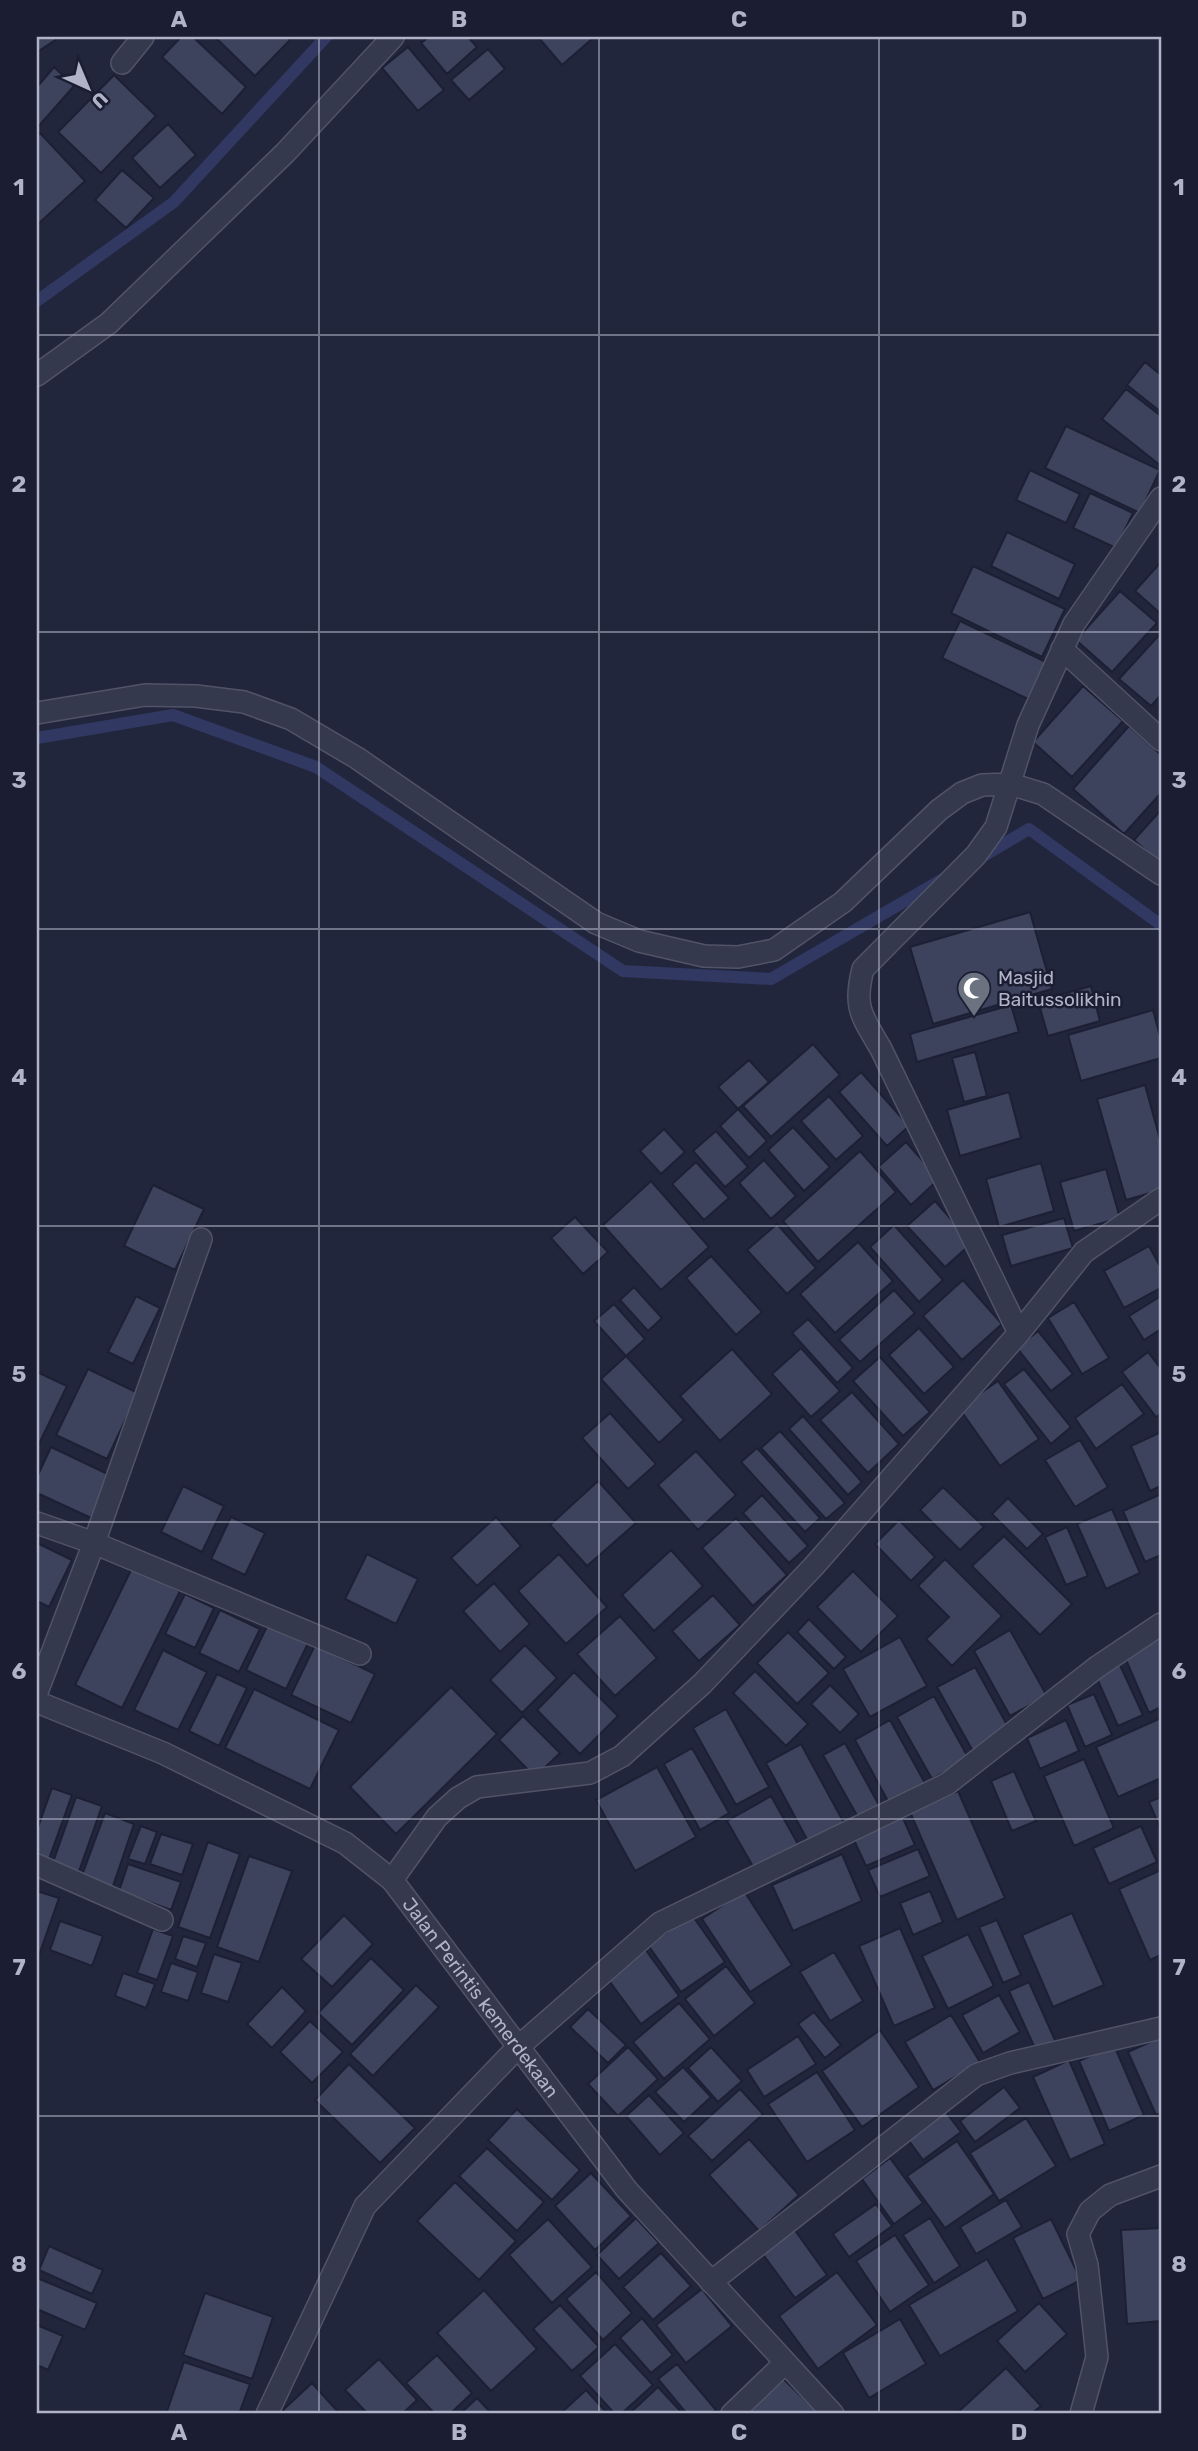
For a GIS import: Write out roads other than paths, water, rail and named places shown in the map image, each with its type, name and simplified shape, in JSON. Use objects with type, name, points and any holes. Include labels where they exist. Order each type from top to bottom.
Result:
[{"type":"street","points":[[122,63],[143,37]]},
{"type":"street","points":[[37,376],[109,323],[285,153],[393,37]]},
{"type":"street","points":[[1019,1333],[881,1049],[863,1018],[857,995],[863,969],[976,855],[996,827],[1028,725],[1074,624],[1161,498]]},
{"type":"street","points":[[1062,649],[1161,740]]},
{"type":"street","points":[[37,713],[145,695],[196,696],[244,702],[290,719],[357,758],[596,923],[639,941],[688,953],[720,957],[774,950],[843,902],[939,810],[962,793],[982,785],[1010,784],[1043,794],[1161,874]]},
{"type":"street","points":[[392,1881],[437,1818],[458,1798],[477,1787],[590,1773],[622,1756],[702,1684],[814,1566],[1019,1333],[1084,1252],[1161,1199]]},
{"type":"street","points":[[37,1692],[94,1543],[201,1239]]},
{"type":"street","points":[[37,1522],[94,1543],[360,1654]]},
{"type":"street","points":[[267,2414],[366,2206],[517,2048],[660,1923],[947,1784],[1097,1667],[1161,1624]]},
{"type":"street","name":"Jalan Perintis kemerdekaan","points":[[37,1702],[163,1753],[345,1843],[392,1881],[627,2190],[833,2414]]},
{"type":"street","points":[[37,1865],[162,1920]]},
{"type":"street","points":[[710,2282],[976,2075],[1010,2063],[1161,2028]]},
{"type":"street","points":[[1082,2414],[1097,2357],[1087,2265],[1078,2234],[1090,2211],[1110,2195],[1161,2176]]},
{"type":"street","points":[[732,2414],[785,2362]]},
{"type":"waterway","points":[[37,301],[174,202],[326,37]]},
{"type":"waterway","points":[[37,738],[173,715],[316,767],[623,971],[771,979],[943,879]]},
{"type":"waterway","points":[[980,858],[1029,829],[1161,925]]},
{"type":"place","name":"Masjid Baitussolikhin","points":[[974,1018]]}]
